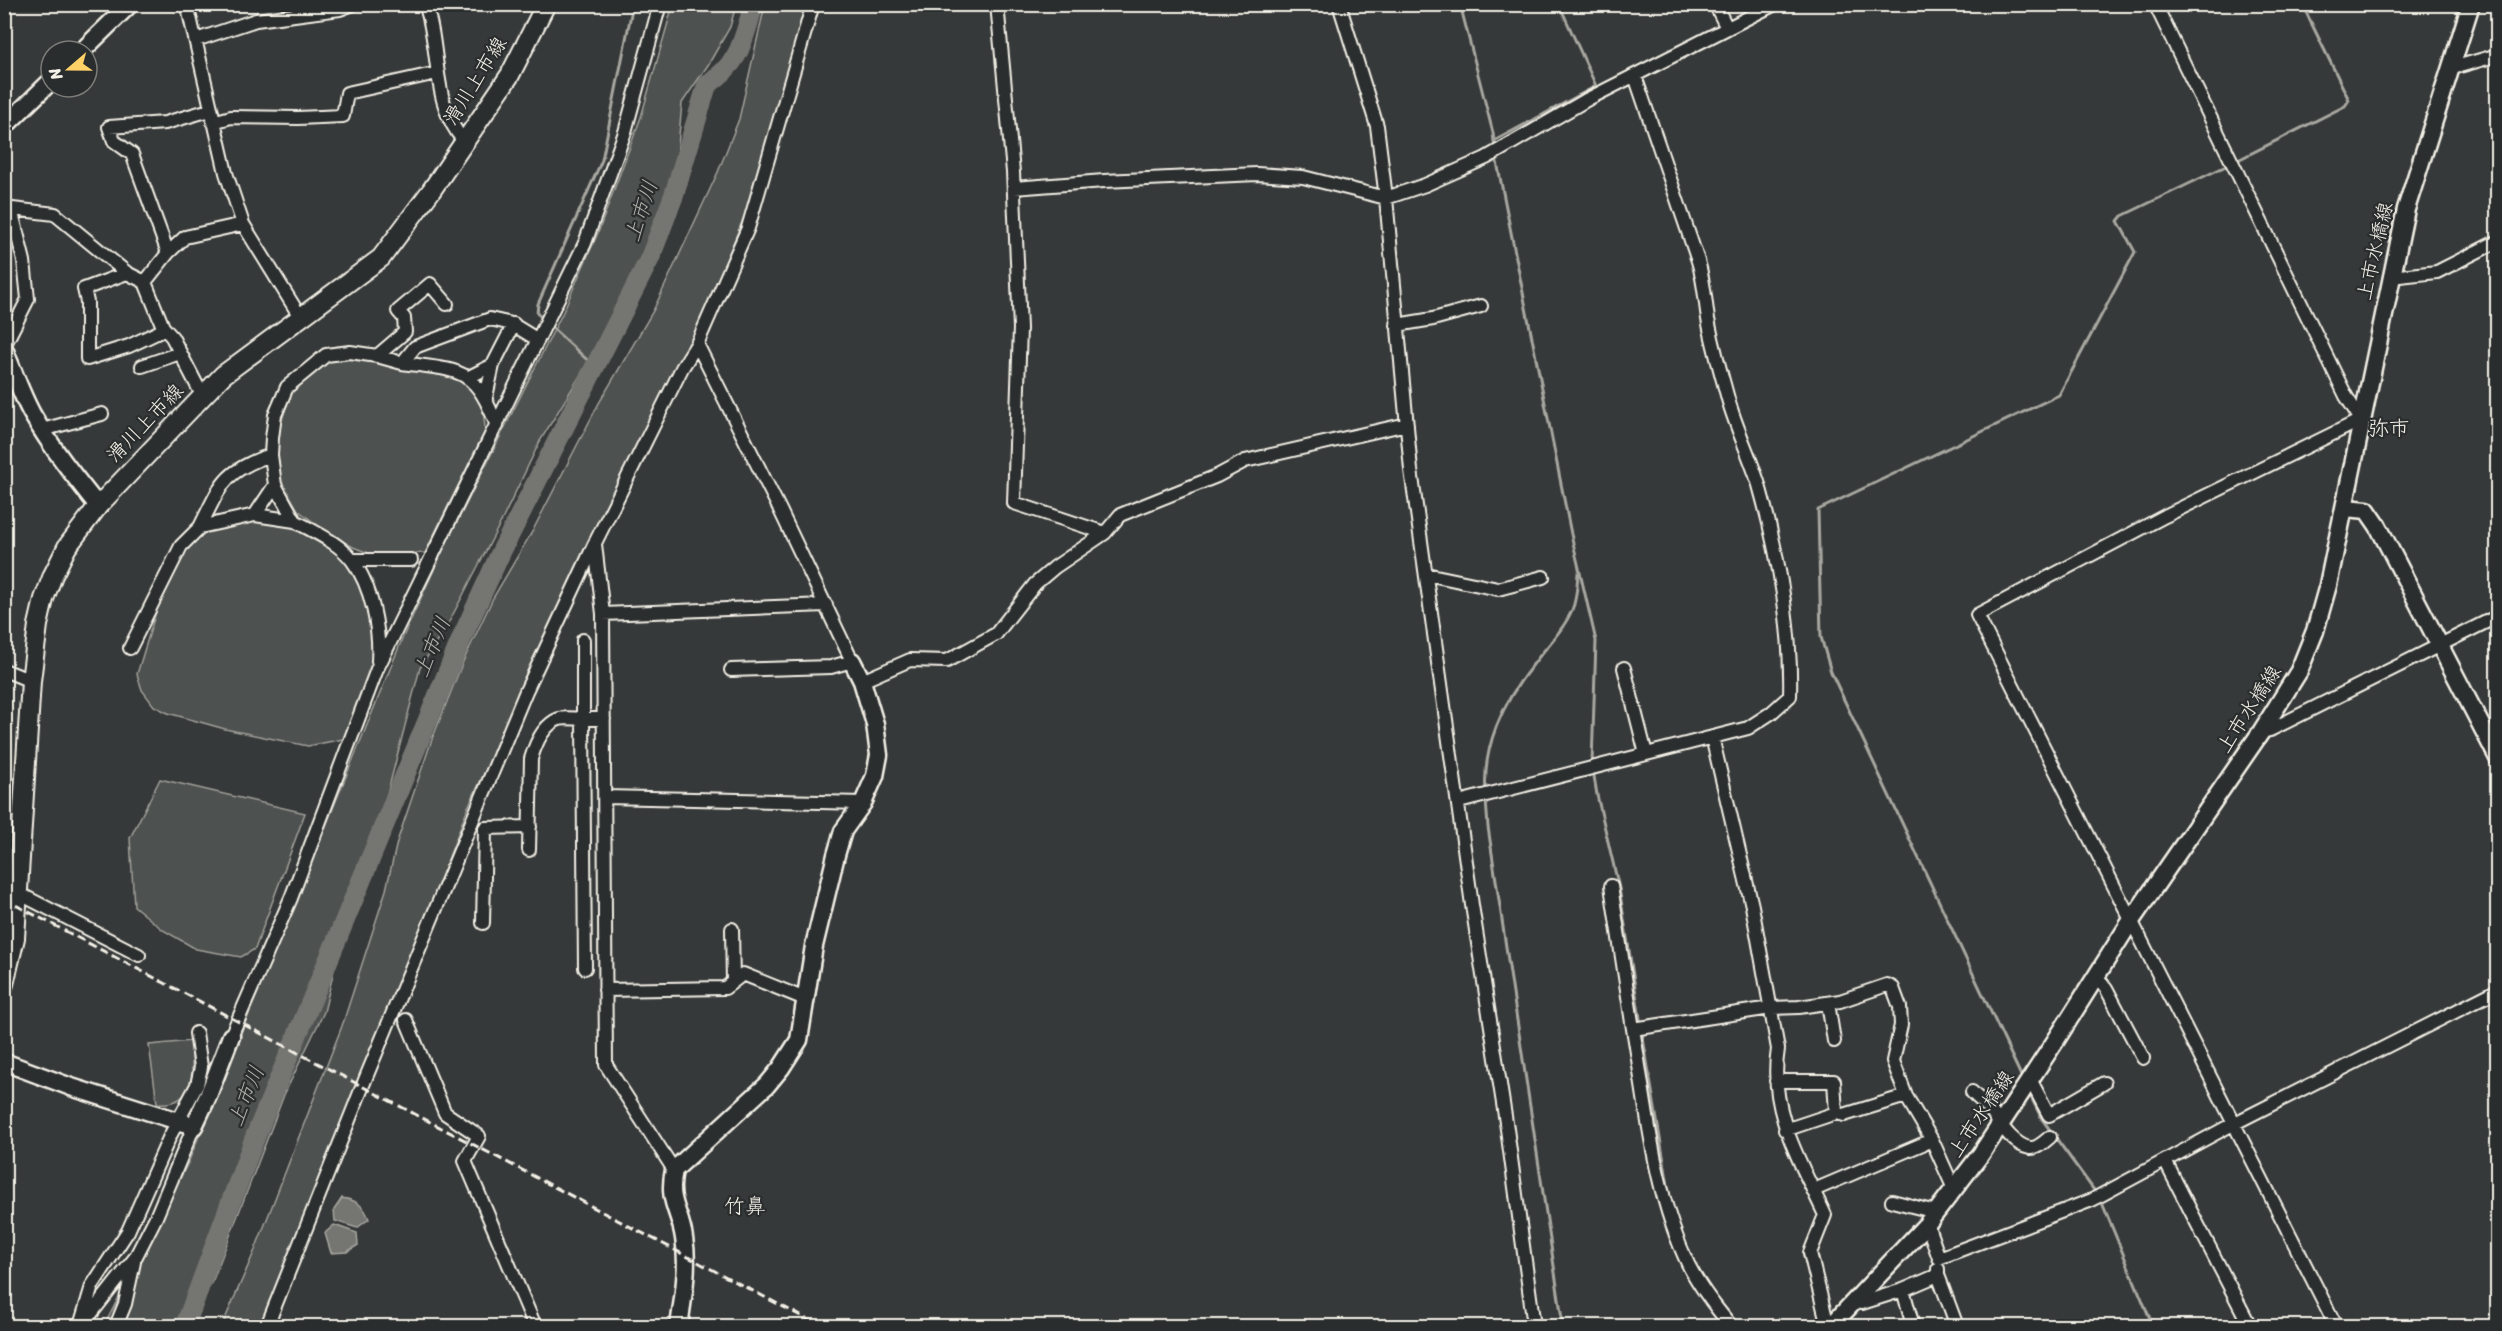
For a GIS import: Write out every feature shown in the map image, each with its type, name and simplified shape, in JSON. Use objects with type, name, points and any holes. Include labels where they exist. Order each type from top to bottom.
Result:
[{"type":"main road","points":[[94,39],[130,4]]},
{"type":"main road","name":"滑川上市線","points":[[4,984],[38,625],[44,599],[68,547],[98,506],[223,375],[381,258],[424,201],[510,75],[546,4]]},
{"type":"main road","name":"上市水橋線","points":[[1830,1326],[1932,1218],[1954,1189],[1999,1126],[2131,921],[2261,732],[2299,671],[2315,631],[2344,508],[2390,277],[2406,209],[2468,5]]},
{"type":"main road","points":[[4,127],[39,93]]},
{"type":"main road","points":[[4,347],[30,411],[52,448],[98,506]]},
{"type":"main road","points":[[2344,508],[2367,510],[2378,526],[2498,758]]},
{"type":"main road","points":[[679,1326],[685,1280],[684,1238],[671,1199],[670,1186],[674,1170],[768,1084],[799,1040],[814,946],[836,855],[843,831],[863,804],[875,776],[879,755],[875,724],[862,681],[852,661]]},
{"type":"main road","points":[[4,1062],[82,1091],[187,1123],[208,1096],[231,1036]]},
{"type":"street","points":[[187,4],[225,173],[243,224],[302,318]]},
{"type":"street","points":[[196,40],[256,20],[340,9],[353,4]]},
{"type":"street","points":[[425,4],[437,74],[454,130],[464,141]]},
{"type":"street","points":[[231,1036],[291,898],[377,669],[421,574],[497,426],[585,243],[626,132],[660,4]]},
{"type":"street","points":[[267,1326],[367,1075],[526,692],[595,543],[682,368],[697,344],[748,228],[813,4]]},
{"type":"street","points":[[997,4],[1014,188],[1020,328],[1014,503],[1105,533]]},
{"type":"street","points":[[1339,4],[1377,126],[1407,424],[1426,574],[1534,1326]]},
{"type":"street","points":[[1715,4],[1726,28]]},
{"type":"street","points":[[1014,188],[1104,181],[1257,174],[1304,177],[1386,198],[1425,185],[1486,158],[1588,99],[1775,4]]},
{"type":"street","points":[[2156,4],[2346,396],[2361,420],[2165,516],[1977,615],[2336,1326]]},
{"type":"street","points":[[2449,69],[2498,55]]},
{"type":"street","points":[[168,253],[132,154],[114,141],[109,128],[212,116],[298,118],[343,116],[347,93],[437,74]]},
{"type":"street","points":[[1459,802],[1748,728],[1771,713],[1790,696],[1790,661],[1781,580],[1758,484],[1729,402],[1708,319],[1704,282],[1698,261],[1635,76]]},
{"type":"street","points":[[4,347],[28,299],[24,261],[8,208],[54,214],[127,273],[145,282],[165,329],[202,395]]},
{"type":"street","points":[[145,282],[168,253],[185,237],[243,224]]},
{"type":"street","points":[[2390,277],[2437,272],[2498,241]]},
{"type":"street","points":[[127,273],[84,288],[87,302],[87,359],[129,346],[165,329]]},
{"type":"street","points":[[377,356],[405,332],[404,318],[398,311],[430,284],[447,304]]},
{"type":"street","points":[[1397,325],[1433,319],[1481,306]]},
{"type":"street","points":[[402,363],[415,347],[447,333],[490,319],[513,324],[538,340]]},
{"type":"street","points":[[486,397],[493,365],[513,324]]},
{"type":"street","points":[[697,344],[852,661],[831,668],[731,670]]},
{"type":"street","points":[[295,521],[275,485],[270,455],[275,416],[287,387],[326,355],[351,352],[402,363],[454,370],[474,381],[486,397],[497,426]]},
{"type":"street","points":[[142,366],[180,353]]},
{"type":"street","points":[[467,378],[493,365]]},
{"type":"street","points":[[42,430],[102,414]]},
{"type":"street","points":[[862,681],[910,660],[947,661],[996,634],[1035,584],[1105,533],[1120,515],[1217,476],[1245,461],[1407,424]]},
{"type":"street","points":[[130,648],[182,546],[200,527],[220,486],[231,472],[270,455]]},
{"type":"street","points":[[255,515],[275,485]]},
{"type":"street","points":[[200,527],[255,515],[295,521],[327,538],[352,560],[363,582],[376,617],[379,644],[377,669]]},
{"type":"street","points":[[595,543],[603,614],[606,1065],[674,1170]]},
{"type":"street","points":[[352,560],[411,560]]},
{"type":"street","points":[[1426,574],[1498,589],[1543,577]]},
{"type":"street","points":[[603,614],[826,605]]},
{"type":"street","points":[[2261,732],[2270,730],[2498,616]]},
{"type":"street","points":[[583,640],[585,968]]},
{"type":"street","points":[[1624,668],[1646,754]]},
{"type":"street","points":[[4,670],[31,681]]},
{"type":"street","points":[[529,850],[531,759],[534,746],[547,727],[559,719],[604,719]]},
{"type":"street","points":[[1712,737],[1752,906],[1771,1008],[1778,1049],[1776,1082],[1785,1131],[1825,1215],[1810,1253],[1830,1326]]},
{"type":"street","points":[[605,797],[863,804]]},
{"type":"street","points":[[483,923],[485,828],[530,827]]},
{"type":"street","points":[[14,884],[139,955]]},
{"type":"street","points":[[1611,886],[1661,1189],[1677,1239],[1690,1268],[1731,1326]]},
{"type":"street","points":[[732,929],[733,981]]},
{"type":"street","points":[[605,990],[725,988],[742,974],[806,999]]},
{"type":"street","points":[[2096,976],[2106,988],[2143,1058]]},
{"type":"street","points":[[1633,1029],[1771,1008],[1828,1003],[1887,985],[1893,988],[1900,1007],[1901,1025],[1893,1061],[1906,1096],[1932,1140],[1954,1189]]},
{"type":"street","points":[[1939,1258],[2092,1200],[2233,1124],[2498,990]]},
{"type":"street","points":[[1828,1003],[1834,1041]]},
{"type":"street","points":[[406,1020],[445,1113],[479,1136],[465,1161],[535,1326]]},
{"type":"street","points":[[81,1323],[90,1315],[135,1258],[156,1217],[187,1123],[201,1067],[196,1033]]},
{"type":"street","points":[[2030,1079],[2049,1115],[2104,1083]]},
{"type":"street","points":[[1776,1082],[1834,1082],[1836,1113]]},
{"type":"street","points":[[1972,1092],[1987,1106],[1999,1126],[2030,1148],[2038,1146],[2050,1137]]},
{"type":"street","points":[[1785,1131],[1836,1113],[1844,1115],[1906,1096]]},
{"type":"street","points":[[81,1323],[92,1286],[128,1231],[170,1136],[187,1123]]},
{"type":"street","points":[[1814,1190],[1932,1140]]},
{"type":"street","points":[[2165,1161],[2250,1326]]},
{"type":"street","points":[[1892,1201],[1932,1218],[1939,1258],[1938,1275],[1957,1326]]},
{"type":"street","points":[[116,1326],[126,1304],[135,1258]]},
{"type":"street","points":[[1853,1302],[1862,1303],[1903,1290],[1938,1275]]},
{"type":"street","points":[[1903,1290],[1913,1326]]},
{"type":"shaded area","points":[[673,5],[736,5],[730,27],[682,103],[676,210],[622,300],[600,343],[540,441],[448,624],[420,668],[388,791],[355,882],[324,1012],[284,1095],[213,1280],[186,1326],[104,1326],[188,1163],[403,637],[445,546],[563,312],[598,233],[641,117]]},
{"type":"shaded area","points":[[765,5],[807,5],[751,200],[706,309],[569,582],[504,732],[468,807],[384,1028],[295,1239],[263,1326],[222,1326],[255,1250],[342,1026],[386,890],[397,842],[431,742],[462,664],[493,598],[532,532],[599,403],[653,311],[718,172],[739,119]]},
{"type":"shaded area","points":[[333,358],[443,373],[465,381],[477,398],[484,417],[485,431],[425,553],[374,555],[353,547],[325,531],[298,510],[279,478],[275,443],[291,391]]},
{"type":"shaded area","points":[[258,520],[292,525],[318,540],[345,559],[363,593],[374,633],[372,670],[348,738],[308,746],[225,729],[168,713],[154,706],[142,690],[137,674],[156,612],[180,558],[194,538],[212,528]]},
{"type":"shaded area","points":[[160,779],[305,813],[255,949],[241,957],[196,949],[163,930],[134,906],[130,838]]},
{"type":"shaded area","points":[[191,1041],[192,1074],[186,1093],[170,1103],[157,1103],[149,1045]]},
{"type":"shaded area","points":[[342,1198],[359,1204],[369,1219],[357,1228],[335,1221],[334,1210]]},
{"type":"shaded area","points":[[334,1225],[357,1233],[358,1245],[347,1252],[331,1253],[325,1233]]},
{"type":"waterway","points":[[543,319],[537,313],[538,304],[602,160],[633,4]]},
{"type":"waterway","name":"上市川","points":[[185,1326],[255,1137],[463,635],[501,552],[650,258],[674,195],[707,85],[719,76],[734,59],[743,40],[754,4]]},
{"type":"waterway","points":[[1460,4],[1493,133],[1495,150]]},
{"type":"waterway","points":[[1494,141],[1596,86],[1559,4]]},
{"type":"waterway","points":[[2234,162],[2345,106],[2349,100],[2302,4]]},
{"type":"waterway","points":[[1496,157],[1571,534],[1596,641],[1592,763]]},
{"type":"waterway","points":[[2023,1080],[1831,672],[1821,637],[1818,510],[2059,395],[2135,252],[2118,221],[2122,216],[2228,165]]},
{"type":"waterway","points":[[548,324],[596,368]]},
{"type":"waterway","points":[[1486,793],[1487,759],[1497,726],[1512,695],[1568,618],[1575,601],[1578,573]]},
{"type":"waterway","points":[[1593,770],[1619,888],[1641,1025]]},
{"type":"waterway","points":[[1486,800],[1488,827],[1563,1326]]},
{"type":"waterway","points":[[1642,1032],[1671,1203]]},
{"type":"waterway","points":[[2028,1091],[2042,1119],[2096,1193]]},
{"type":"waterway","points":[[2100,1198],[2153,1326]]},
{"type":"waterway","points":[[1707,1285],[1739,1326]]},
{"type":"railway","points":[[4,899],[820,1326]]},
{"type":"district","name":"弥市","points":[[2389,428]]},
{"type":"district","name":"竹鼻","points":[[745,1206]]}]
